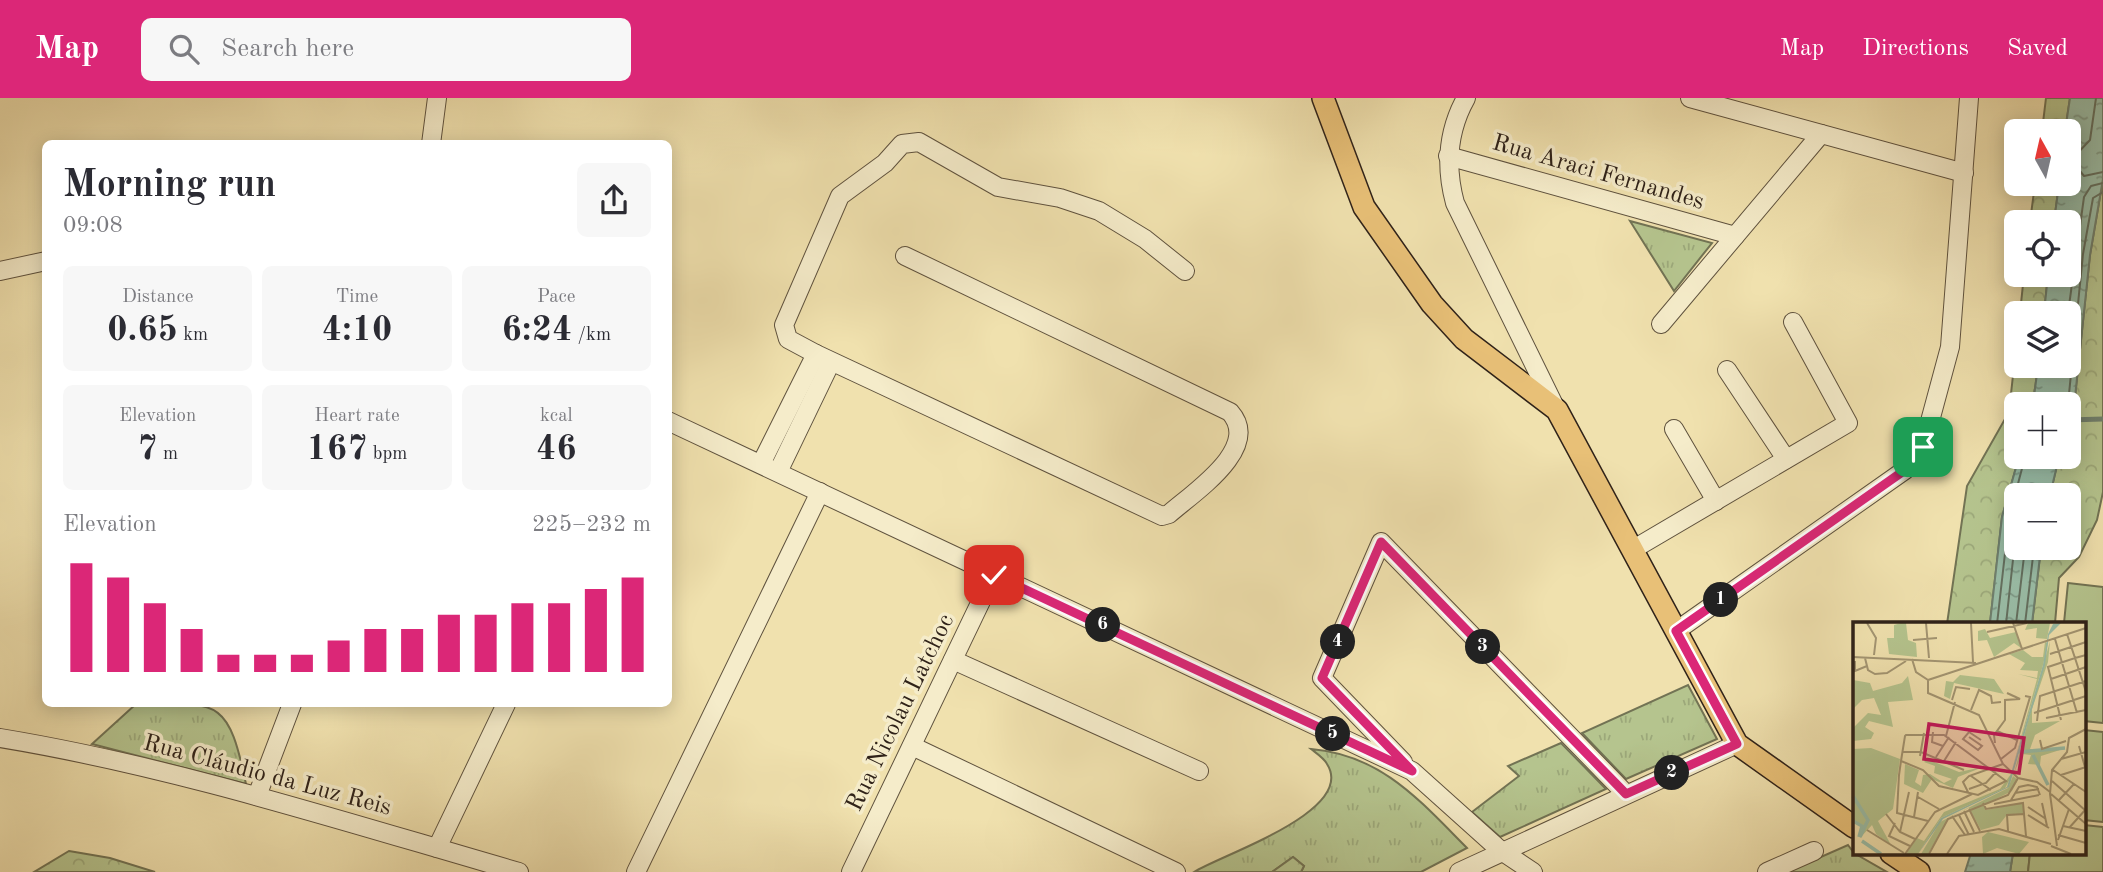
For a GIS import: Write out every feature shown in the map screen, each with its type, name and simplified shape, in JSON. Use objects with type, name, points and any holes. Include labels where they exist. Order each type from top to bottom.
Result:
[{"type":"main road","points":[[1323,98],[1364,207],[1432,304],[1464,340],[1557,410],[1737,744],[1853,826]]},
{"type":"main road","points":[[1892,854],[1919,872]]},
{"type":"street","points":[[432,140],[437,98]]},
{"type":"street","points":[[1466,98],[1454,126],[1448,156],[1451,187],[1462,220],[1557,410]]},
{"type":"street","points":[[1690,98],[1964,173]]},
{"type":"street","points":[[1676,631],[1905,470],[1920,455],[1950,346],[1969,98]]},
{"type":"street","points":[[1661,324],[1821,134]]},
{"type":"street","points":[[905,256],[1222,407],[1235,418],[1239,429],[1235,450],[1169,514],[1154,515],[823,358],[788,339],[784,325],[840,196],[886,163],[902,144],[910,141],[919,142],[998,187],[1060,198],[1099,211],[1145,239],[1185,271]]},
{"type":"street","name":"Rua Araci Fernandes","points":[[1448,156],[1734,236]]},
{"type":"street","points":[[0,271],[42,262]]},
{"type":"street","points":[[1632,550],[1848,423],[1793,322]]},
{"type":"street","points":[[761,464],[823,358]]},
{"type":"street","points":[[778,472],[823,358]]},
{"type":"street","points":[[1727,370],[1786,459]]},
{"type":"street","points":[[672,423],[1412,771]]},
{"type":"street","points":[[1674,429],[1716,501]]},
{"type":"street","points":[[636,872],[820,492]]},
{"type":"street","points":[[1531,872],[1500,850],[1412,771],[1322,678],[1381,542],[1626,794]]},
{"type":"street","name":"Rua Nicolau Latchoc","points":[[851,872],[994,575]]},
{"type":"street","points":[[953,660],[1199,771]]},
{"type":"street","points":[[257,796],[291,707]]},
{"type":"street","points":[[437,848],[505,707]]},
{"type":"street","name":"Rua Cláudio da Luz Reis","points":[[0,738],[76,752],[257,796],[519,872]]},
{"type":"street","points":[[1459,872],[1500,850],[1737,744]]},
{"type":"street","points":[[912,747],[1176,872]]},
{"type":"street","points":[[1767,872],[1814,851]]},
{"type":"green space","points":[[2046,98],[2070,98],[2067,119],[2043,119]]},
{"type":"green space","points":[[2103,179],[2103,492],[2097,520],[2081,553],[2081,483],[2053,483],[2056,469],[2081,469],[2081,392],[2076,392],[2077,378],[2081,378],[2081,340],[2090,255]]},
{"type":"green space","points":[[2033,196],[2057,196],[2056,210],[2032,210]]},
{"type":"green space","points":[[1630,221],[1712,243],[1674,291]]},
{"type":"green space","points":[[2023,287],[2047,287],[2045,301],[2021,301]]},
{"type":"green space","points":[[2013,378],[2036,378],[2035,392],[2011,392]]},
{"type":"green space","points":[[2004,421],[2004,469],[2016,469],[2012,483],[2004,483],[2004,510],[1990,622],[1947,622],[1967,486]]},
{"type":"green space","points":[[2040,560],[2076,560],[2059,578],[2055,622],[2032,622]]},
{"type":"green space","points":[[2068,583],[2103,587],[2103,723],[2086,721],[2086,622],[2064,622]]},
{"type":"green space","points":[[1688,685],[1717,739],[1626,779],[1582,733]]},
{"type":"green space","points":[[133,707],[205,707],[215,711],[225,720],[233,735],[246,784],[92,744]]},
{"type":"green space","points":[[2086,730],[2103,732],[2103,822],[2086,820]]},
{"type":"green space","points":[[1561,743],[1606,789],[1500,837],[1472,812],[1519,776],[1508,766]]},
{"type":"green space","points":[[1311,749],[1359,760],[1398,783],[1467,848],[1421,872],[1301,872],[1304,866],[1293,857],[1272,872],[1194,872],[1283,829],[1306,814],[1323,798],[1331,781],[1327,764]]},
{"type":"green space","points":[[2086,825],[2103,827],[2103,872],[2028,872],[2030,854],[2086,854]]},
{"type":"green space","points":[[1848,845],[1853,854],[1887,872],[1787,872]]},
{"type":"green space","points":[[69,851],[110,858],[155,872],[34,872]]},
{"type":"green space","points":[[2013,854],[2030,854],[2028,872],[2010,872]]},
{"type":"green space","points":[[1293,857],[1304,866],[1301,872],[1272,872]]},
{"type":"water","points":[[2070,98],[2103,98],[2103,179],[2090,255],[2081,340],[2081,301],[2045,301],[2047,287],[2081,287],[2081,210],[2056,210],[2057,196],[2081,196],[2081,119],[2067,119]]},
{"type":"water","points":[[2036,378],[2077,378],[2076,392],[2035,392]]},
{"type":"water","points":[[2016,469],[2056,469],[2053,483],[2012,483]]},
{"type":"water","points":[[2004,510],[2004,560],[2040,560],[2032,622],[1990,622]]},
{"type":"water","points":[[1971,854],[2013,854],[2010,872],[1965,872]]},
{"type":"waterway","points":[[2081,420],[2103,419]]},
{"type":"route","points":[[994,575],[1412,771],[1322,678],[1381,542],[1626,794],[1737,744],[1676,631],[1905,470],[1915,462],[1923,447]]}]
